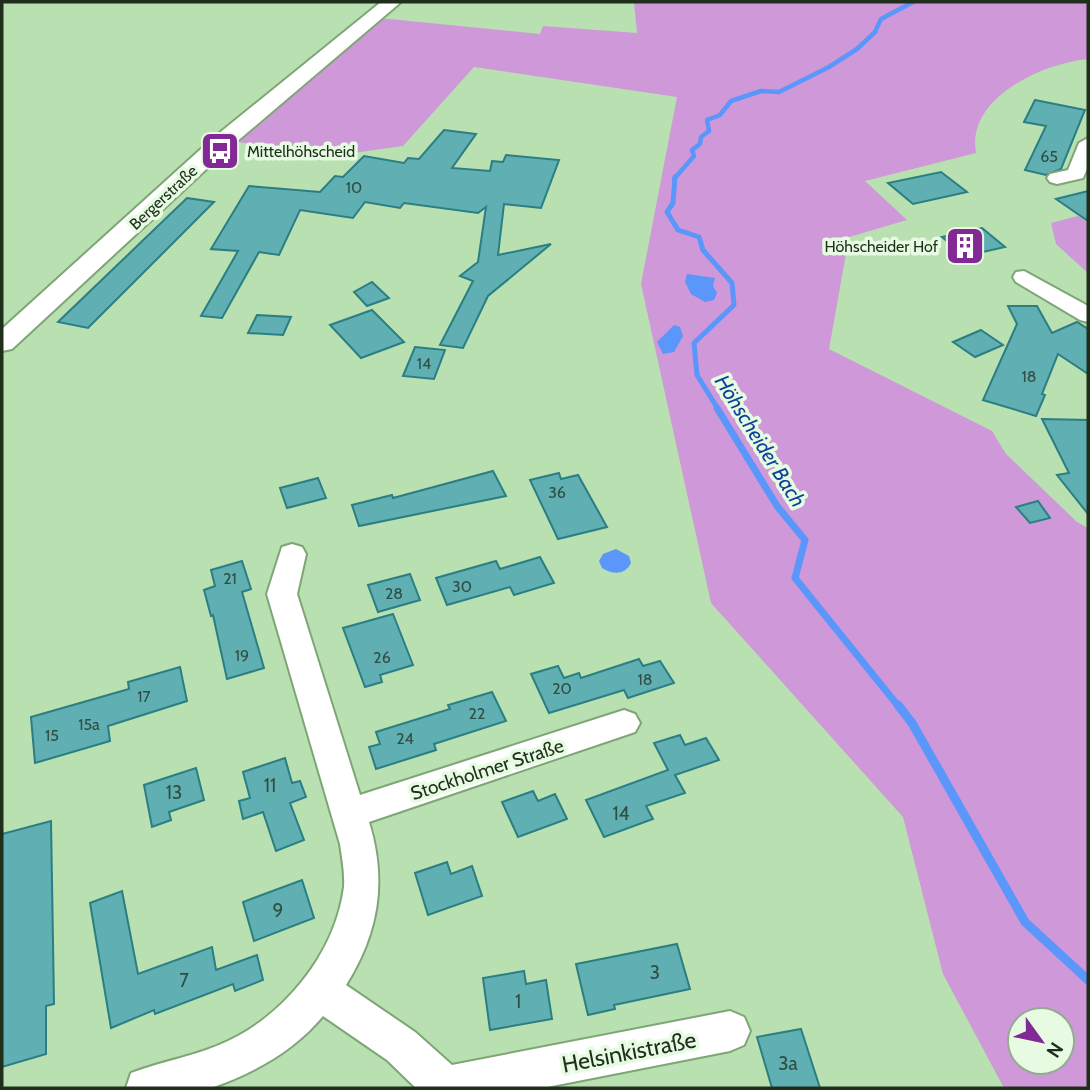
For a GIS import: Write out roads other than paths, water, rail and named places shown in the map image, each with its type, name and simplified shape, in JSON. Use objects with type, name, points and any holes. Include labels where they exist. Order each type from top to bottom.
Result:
[{"type":"street","name":"Bergerstraße","points":[[2,343],[220,144],[392,2]]},
{"type":"street","points":[[1057,178],[1076,174],[1088,143]]},
{"type":"street","points":[[1024,277],[1088,315]]},
{"type":"street","points":[[146,1088],[240,1056],[287,1024],[321,991],[345,947],[361,895],[358,844],[282,594],[292,554]]},
{"type":"street","name":"Stockholmer Straße","points":[[349,813],[624,723]]},
{"type":"street","name":"Helsinkistraße","points":[[321,991],[401,1046],[446,1088],[730,1031]]},
{"type":"water","points":[[687,274],[715,278],[713,286],[717,293],[714,300],[705,302],[691,294],[685,282]]},
{"type":"water","points":[[674,325],[680,327],[683,336],[674,352],[663,354],[657,342]]},
{"type":"water","points":[[616,549],[629,556],[631,563],[618,573],[602,568],[599,561],[603,554]]},
{"type":"waterway","name":"Höhscheider Bach","points":[[675,178],[694,156],[692,150],[700,144],[701,137],[709,131],[707,120],[720,115],[731,101],[761,91],[779,92],[829,67],[857,49],[875,32],[881,19],[913,2]]},
{"type":"waterway","name":"Höhscheider Bach","points":[[675,178],[673,203],[667,212],[678,230],[699,237],[703,250],[732,283],[734,305],[694,343],[697,375],[718,409]]},
{"type":"waterway","name":"Höhscheider Bach","points":[[717,408],[777,506],[805,540],[795,578],[899,707]]},
{"type":"waterway","name":"Höhscheider Bach","points":[[898,705],[912,723],[1025,922],[1088,980]]},
{"type":"place","name":"Mittelhöhscheid","points":[[220,151]]},
{"type":"place","name":"Höhscheider Hof","points":[[965,246]]}]
